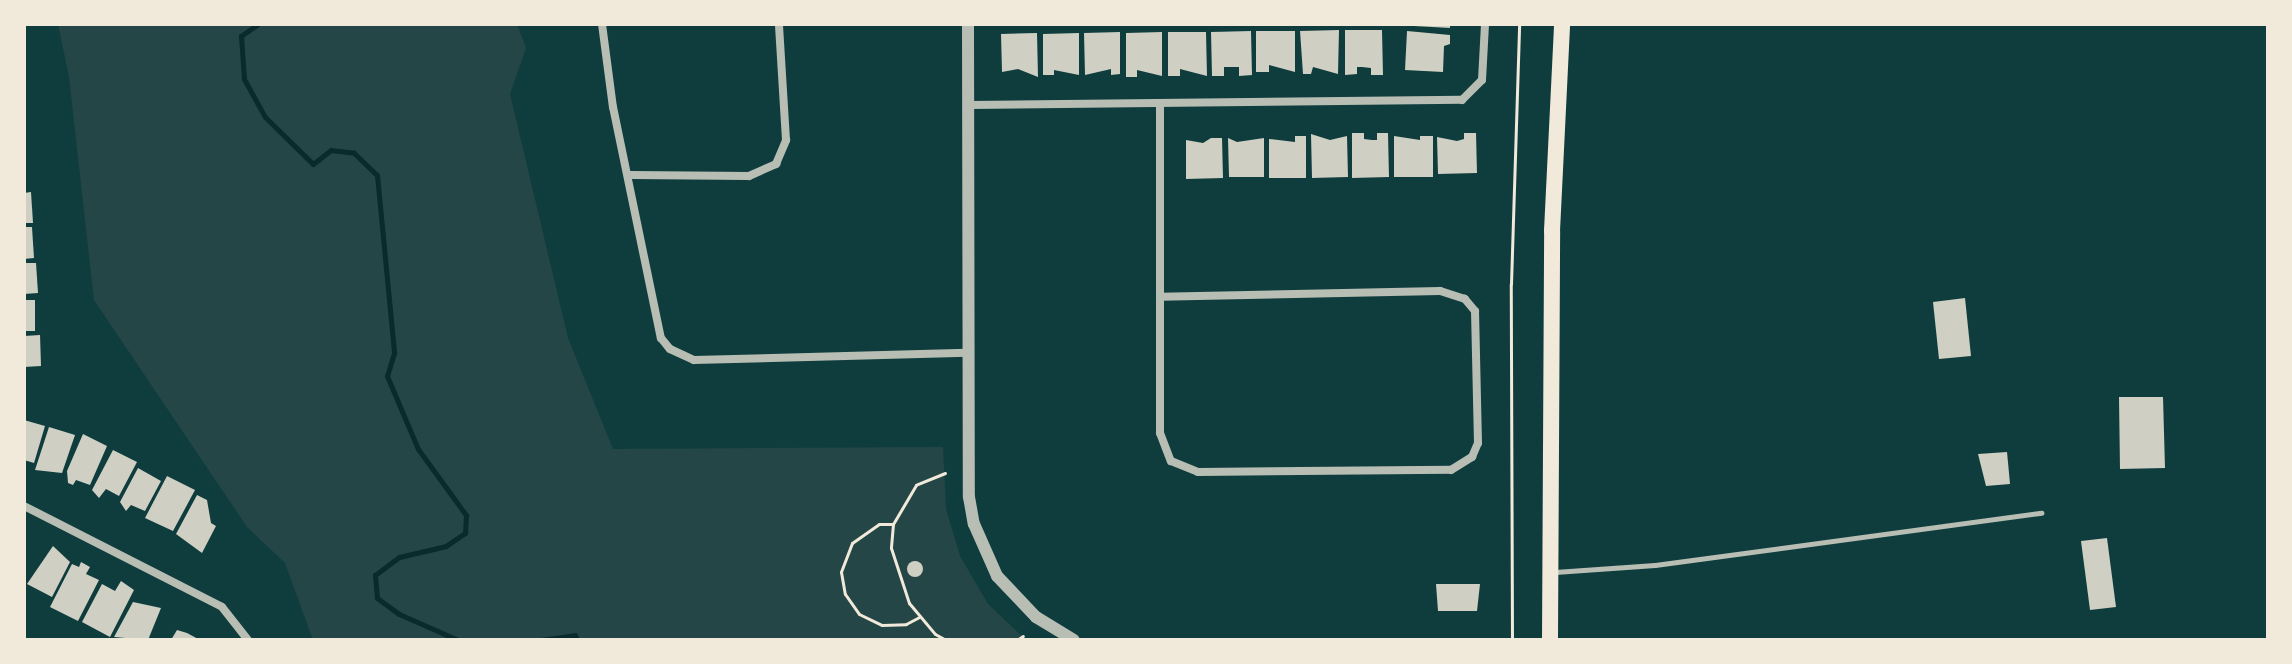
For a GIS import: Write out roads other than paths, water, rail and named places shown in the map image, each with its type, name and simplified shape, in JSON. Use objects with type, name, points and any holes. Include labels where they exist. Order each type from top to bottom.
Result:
[{"type":"main road","points":[[1550,640],[1552,231],[1562,24]]},
{"type":"street","points":[[602,24],[613,107],[631,175],[661,338],[681,356],[694,360],[967,353]]},
{"type":"street","points":[[631,175],[749,176],[776,164],[786,140],[779,24]]},
{"type":"street","points":[[968,24],[967,470],[974,524],[989,563],[1016,599],[1074,640]]},
{"type":"street","points":[[969,105],[1462,100],[1482,80],[1485,24]]},
{"type":"street","points":[[1160,103],[1160,433],[1163,448],[1182,468],[1451,470],[1472,457],[1478,443],[1475,311],[1465,299],[1440,291],[1161,297]]},
{"type":"street","points":[[24,506],[222,607],[248,640]]},
{"type":"lane","points":[[1550,572],[1655,565],[2042,513]]},
{"type":"waterway","points":[[258,24],[241,36],[244,79],[265,117],[313,164],[331,150],[354,153],[377,175],[394,353],[387,376],[418,449],[466,515],[465,533],[446,546],[399,557],[375,575],[377,598],[399,614],[458,640]]},
{"type":"waterway","points":[[541,640],[575,635],[577,640]]}]
